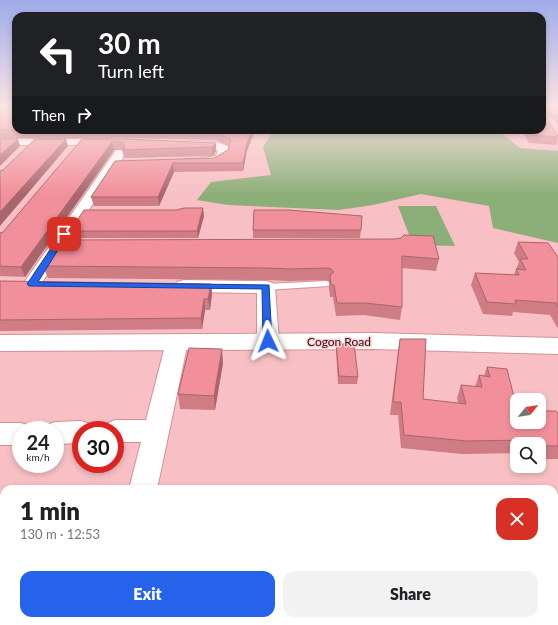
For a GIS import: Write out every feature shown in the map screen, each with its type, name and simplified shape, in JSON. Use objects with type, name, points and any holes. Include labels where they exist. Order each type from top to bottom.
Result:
[{"type":"street","points":[[0,142],[142,142]]},
{"type":"street","points":[[20,156],[34,142]]},
{"type":"street","points":[[70,154],[80,142]]},
{"type":"street","points":[[55,285],[24,284],[65,245],[87,212],[112,164],[127,142]]},
{"type":"street","points":[[179,144],[216,145],[224,148],[224,155],[220,159],[214,161],[191,162]]},
{"type":"street","points":[[112,164],[128,164]]},
{"type":"street","points":[[164,286],[266,287],[268,341]]},
{"type":"street","name":"Cogon Road","points":[[0,343],[373,340],[558,346]]},
{"type":"street","points":[[144,485],[177,342]]},
{"type":"street","points":[[124,432],[157,430]]},
{"type":"street","points":[[0,434],[12,434]]},
{"type":"lane","points":[[266,287],[326,284]]},
{"type":"green space","points":[[270,136],[506,136],[520,148],[558,151],[558,243],[493,228],[489,206],[421,194],[373,205],[339,210],[228,205],[197,200],[211,182],[271,175],[263,147]]},
{"type":"green space","points":[[398,206],[436,206],[455,246],[413,245]]},
{"type":"building","points":[[223,136],[250,136],[243,163],[173,163],[158,197],[91,197],[115,161],[214,158],[228,150],[231,139]]},
{"type":"building","points":[[0,139],[18,139],[0,155]]},
{"type":"building","points":[[35,139],[66,139],[0,212],[0,171],[3,170]]},
{"type":"building","points":[[82,139],[125,139],[216,143],[212,147],[122,150],[125,147],[123,142],[112,142],[21,267],[0,266],[0,233],[3,232]]},
{"type":"building","points":[[184,208],[203,208],[197,231],[70,231],[84,210],[177,210]]},
{"type":"building","points":[[254,210],[289,210],[362,216],[361,230],[253,230]]},
{"type":"building","points":[[404,235],[433,236],[439,259],[402,256],[402,307],[365,303],[337,303],[334,285],[331,285],[330,275],[334,272],[327,268],[289,269],[43,266],[60,240],[395,239],[401,238]]},
{"type":"building","points":[[518,242],[548,243],[558,257],[558,307],[556,303],[515,300],[516,304],[487,302],[475,273],[519,275],[516,269],[526,270],[520,259],[528,259]]},
{"type":"building","points":[[0,281],[211,284],[208,299],[204,299],[201,318],[0,320]]},
{"type":"building","points":[[400,339],[426,339],[423,399],[466,404],[461,385],[482,387],[479,375],[490,377],[487,367],[507,369],[513,393],[510,393],[510,429],[546,429],[546,411],[556,411],[558,413],[558,446],[546,446],[546,437],[510,437],[510,440],[467,441],[404,435],[401,402],[393,402]]},
{"type":"building","points":[[336,344],[354,344],[358,377],[339,376]]},
{"type":"building","points":[[189,348],[222,349],[214,396],[178,394]]},
{"type":"route","points":[[64,234],[32,284],[266,287],[268,341]]}]
